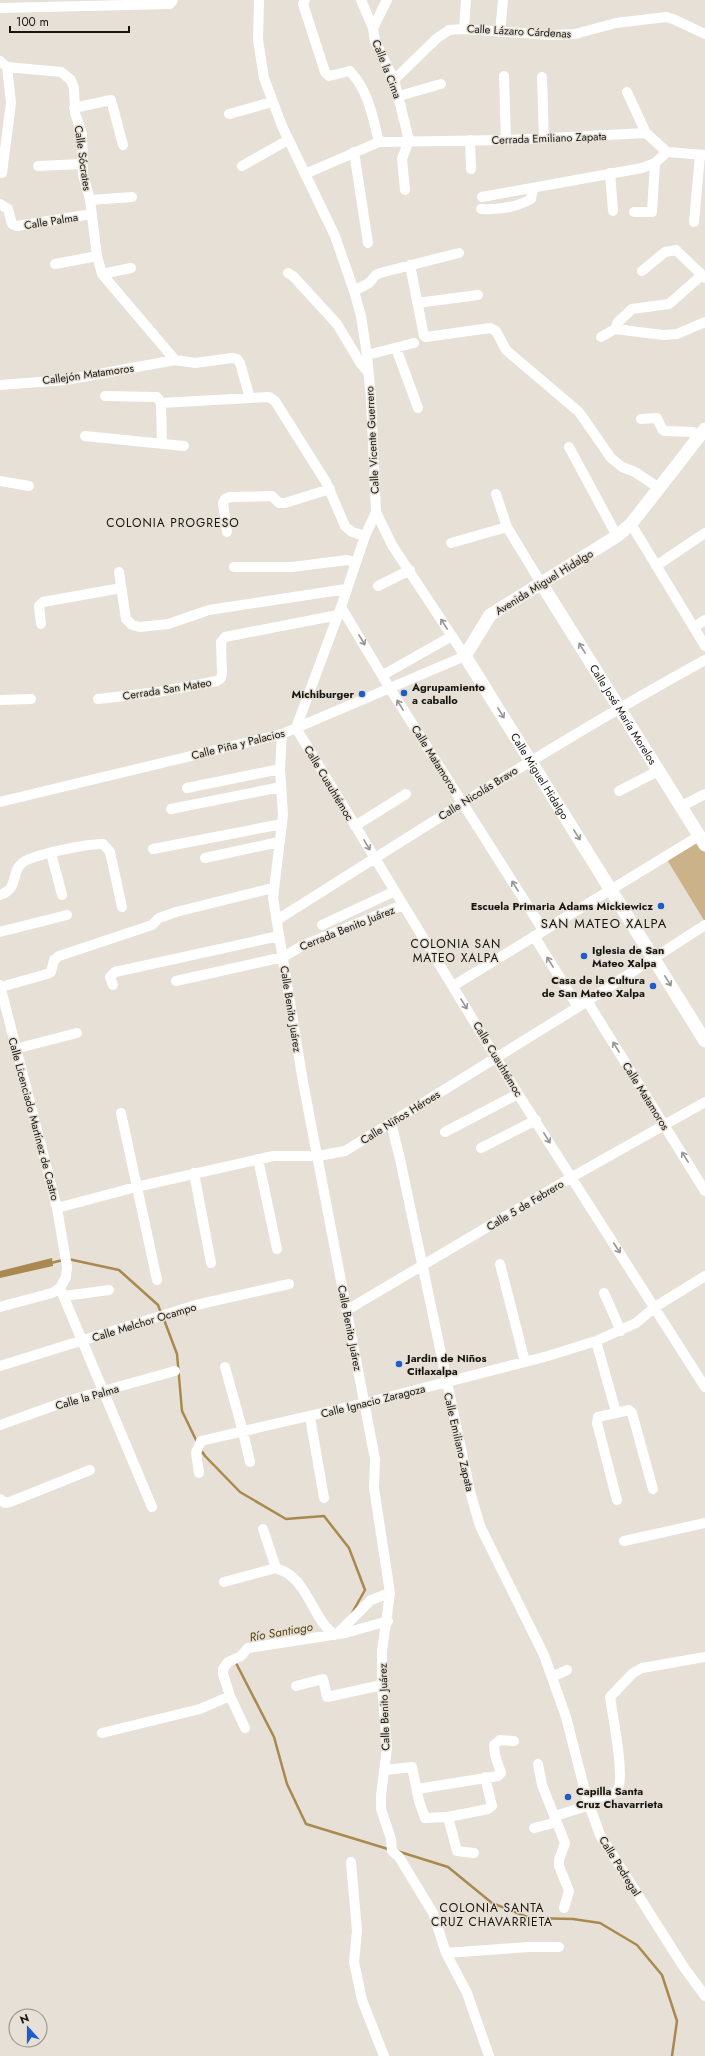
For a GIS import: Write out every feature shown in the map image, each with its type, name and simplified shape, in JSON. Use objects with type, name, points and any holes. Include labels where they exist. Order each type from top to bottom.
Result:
[{"type":"main road","name":"Avenida Miguel Hidalgo","points":[[465,656],[490,615],[617,536],[630,524],[702,432]]},
{"type":"main road","name":"Calle José María Morelos","points":[[541,584],[620,707],[680,807],[702,840]]},
{"type":"main road","name":"Calle Miguel Hidalgo","points":[[465,656],[705,1041]]},
{"type":"street","name":"Calle Vicente Guerrero","points":[[259,0],[258,40],[264,78],[272,102],[288,140],[335,236],[361,316],[367,355],[376,512],[365,536],[346,589],[340,611],[296,728]]},
{"type":"street","points":[[305,0],[303,4],[325,72],[329,76],[350,71],[367,96],[379,142]]},
{"type":"street","points":[[361,0],[373,28]]},
{"type":"street","name":"Calle la Cima","points":[[387,0],[373,28],[375,41],[394,80],[409,140]]},
{"type":"street","points":[[464,28],[466,0]]},
{"type":"street","points":[[500,32],[503,0]]},
{"type":"street","points":[[0,8],[66,3],[172,2]]},
{"type":"street","name":"Calle Lázaro Cárdenas","points":[[394,80],[445,32],[464,28],[500,32],[575,34],[616,23],[666,17],[674,19],[705,34]]},
{"type":"street","points":[[2,173],[11,103],[4,84],[4,64]]},
{"type":"street","name":"Calle Sócrates","points":[[4,64],[61,72],[71,80],[74,88],[74,108],[82,134],[82,164],[90,200],[100,265]]},
{"type":"street","points":[[504,76],[506,140]]},
{"type":"street","points":[[542,77],[544,139]]},
{"type":"street","points":[[399,96],[441,84]]},
{"type":"street","points":[[627,92],[646,133],[667,152],[702,155],[694,222]]},
{"type":"street","points":[[74,108],[111,100],[122,145]]},
{"type":"street","points":[[229,114],[272,102]]},
{"type":"street","name":"Cerrada Emiliano Zapata","points":[[409,140],[424,142],[544,139],[646,133]]},
{"type":"street","points":[[242,166],[288,140]]},
{"type":"street","points":[[305,174],[379,142],[409,140],[402,159],[405,190]]},
{"type":"street","points":[[470,140],[471,169]]},
{"type":"street","points":[[354,152],[368,243]]},
{"type":"street","points":[[482,197],[642,168],[655,163],[667,152]]},
{"type":"street","points":[[634,212],[652,212],[655,163]]},
{"type":"street","points":[[38,166],[82,164]]},
{"type":"street","points":[[610,173],[612,211]]},
{"type":"street","points":[[481,209],[498,210],[523,204],[531,199],[532,188]]},
{"type":"street","points":[[90,200],[132,197]]},
{"type":"street","name":"Calle Palma","points":[[0,204],[8,209],[12,224],[17,226],[92,214]]},
{"type":"street","points":[[615,329],[618,322],[632,309],[669,304],[703,276],[676,250],[665,252],[642,272]]},
{"type":"street","points":[[354,291],[369,283],[376,275],[459,253]]},
{"type":"street","points":[[55,264],[100,265],[131,268]]},
{"type":"street","points":[[100,265],[175,360]]},
{"type":"street","points":[[410,265],[422,331],[426,337],[490,328],[496,331],[506,350],[579,412],[611,458],[659,488]]},
{"type":"street","points":[[288,273],[293,276],[337,324],[361,364],[368,372]]},
{"type":"street","points":[[417,303],[478,295]]},
{"type":"street","points":[[601,337],[615,329],[663,335],[677,334],[705,322]]},
{"type":"street","points":[[367,355],[414,343]]},
{"type":"street","points":[[396,348],[418,408]]},
{"type":"street","name":"Callejón Matamoros","points":[[0,385],[66,380],[175,360],[195,363],[232,358],[237,359],[240,363],[250,398]]},
{"type":"street","points":[[105,396],[157,397],[161,403],[162,443]]},
{"type":"street","points":[[161,403],[269,397],[275,401],[330,489],[345,526],[352,532],[365,536]]},
{"type":"street","points":[[641,419],[657,418],[662,429],[665,431],[702,432]]},
{"type":"street","points":[[85,436],[184,446]]},
{"type":"street","points":[[569,447],[617,536]]},
{"type":"street","points":[[0,481],[30,486]]},
{"type":"street","points":[[227,532],[223,503],[225,499],[230,497],[272,496],[279,503],[285,503],[330,489]]},
{"type":"street","points":[[496,494],[507,527],[541,584]]},
{"type":"street","name":"Calle Miguel Hidalgo","points":[[376,512],[392,545],[410,570],[465,656]]},
{"type":"street","points":[[630,524],[705,646]]},
{"type":"street","points":[[452,543],[507,527]]},
{"type":"street","points":[[656,566],[705,533]]},
{"type":"street","points":[[234,567],[292,567],[346,560],[356,563]]},
{"type":"street","points":[[378,586],[410,570]]},
{"type":"street","points":[[119,572],[126,619],[132,625],[140,627],[168,624],[209,610],[346,589]]},
{"type":"street","points":[[42,624],[39,606],[43,602],[121,588]]},
{"type":"street","name":"Calle Matamoros","points":[[340,611],[383,675],[389,687],[543,930]]},
{"type":"street","name":"Cerrada San Mateo","points":[[98,699],[158,692],[218,682],[222,674],[221,642],[225,637],[340,611]]},
{"type":"street","points":[[694,627],[705,620]]},
{"type":"street","points":[[383,675],[452,636]]},
{"type":"street","name":"Calle Piña y Palacios","points":[[0,802],[282,734],[389,687],[465,656]]},
{"type":"street","name":"Calle Nicolás Bravo","points":[[277,920],[530,761],[620,707],[705,660]]},
{"type":"street","points":[[0,700],[31,699]]},
{"type":"street","name":"Calle Cuauhtémoc","points":[[296,728],[403,905],[497,1056],[518,1094],[705,1387]]},
{"type":"street","name":"Calle Benito Juárez","points":[[282,734],[280,769],[282,824],[273,888],[279,936],[294,1016],[303,1082],[375,1459],[374,1488],[390,1593],[388,1621],[384,1633],[382,1685],[387,1748],[381,1795],[381,1809],[392,1845],[433,1913],[446,1953]]},
{"type":"street","points":[[187,788],[280,769]]},
{"type":"street","points":[[619,792],[658,771]]},
{"type":"street","points":[[171,809],[281,787]]},
{"type":"street","points":[[355,826],[406,794]]},
{"type":"street","points":[[680,807],[705,794]]},
{"type":"street","points":[[153,849],[282,824]]},
{"type":"street","points":[[453,986],[611,889],[702,840]]},
{"type":"street","points":[[205,858],[279,842]]},
{"type":"street","points":[[0,894],[7,892],[14,884],[17,869],[22,862],[51,853],[94,844],[103,844],[110,852],[122,907]]},
{"type":"street","points":[[51,853],[62,895]]},
{"type":"street","name":"Calle Licenciado Martínez de Castro","points":[[62,1292],[67,1267],[57,1208],[0,986],[47,974],[51,972],[54,960],[59,956],[152,925],[159,918],[176,912],[273,888]]},
{"type":"street","points":[[322,925],[395,891]]},
{"type":"street","name":"Cerrada Benito Juárez","points":[[176,981],[282,957],[302,946],[403,905]]},
{"type":"street","points":[[0,932],[67,915]]},
{"type":"street","name":"Calle Niños Héroes","points":[[57,1208],[194,1173],[273,1156],[318,1156],[345,1151],[578,1007],[705,925]]},
{"type":"street","points":[[113,985],[110,977],[115,972],[279,936]]},
{"type":"street","points":[[534,936],[578,1007]]},
{"type":"street","name":"Calle Matamoros","points":[[587,1001],[705,1190]]},
{"type":"street","points":[[15,1049],[77,1033]]},
{"type":"street","points":[[445,1132],[518,1094]]},
{"type":"street","name":"Calle 5 de Febrero","points":[[347,1310],[572,1177],[665,1126],[705,1102]]},
{"type":"street","points":[[121,1113],[157,1280]]},
{"type":"street","points":[[481,1148],[536,1120]]},
{"type":"street","name":"Calle Emiliano Zapata","points":[[391,1123],[400,1159],[446,1383],[470,1491],[480,1526],[544,1655],[552,1677]]},
{"type":"street","points":[[258,1159],[277,1249]]},
{"type":"street","points":[[194,1173],[211,1263]]},
{"type":"street","points":[[500,1264],[525,1362]]},
{"type":"street","name":"Calle Ignacio Zaragoza","points":[[198,1473],[197,1449],[204,1440],[365,1404],[525,1362],[596,1341],[636,1323],[655,1307],[705,1276]]},
{"type":"street","name":"Calle Melchor Ocampo","points":[[0,1366],[162,1317],[196,1305],[289,1284]]},
{"type":"street","points":[[0,1307],[62,1292],[109,1290]]},
{"type":"street","points":[[62,1292],[152,1507]]},
{"type":"street","points":[[604,1293],[621,1331]]},
{"type":"street","points":[[596,1341],[616,1412]]},
{"type":"street","points":[[224,1367],[250,1462]]},
{"type":"street","name":"Calle la Palma","points":[[0,1425],[67,1401],[103,1393],[174,1371]]},
{"type":"street","points":[[617,1500],[596,1419],[598,1417],[629,1410],[632,1413],[653,1489]]},
{"type":"street","points":[[310,1417],[324,1498]]},
{"type":"street","points":[[0,1499],[4,1503],[10,1502],[90,1470]]},
{"type":"street","points":[[624,1541],[705,1523]]},
{"type":"street","points":[[263,1528],[276,1568]]},
{"type":"street","points":[[224,1582],[276,1568],[290,1575],[308,1596],[331,1632]]},
{"type":"street","points":[[331,1632],[372,1600],[390,1593]]},
{"type":"street","points":[[245,1728],[230,1696],[223,1674],[223,1668],[228,1662],[241,1656],[248,1648],[388,1621]]},
{"type":"street","points":[[534,1828],[556,1819],[589,1802],[610,1795],[618,1790],[621,1784],[617,1742],[610,1697],[633,1673],[642,1668],[705,1657]]},
{"type":"street","points":[[552,1677],[567,1670]]},
{"type":"street","name":"Calle Pedregal","points":[[552,1677],[566,1717],[589,1802],[600,1835],[654,1917],[682,1966],[705,1996]]},
{"type":"street","points":[[296,1686],[323,1679],[327,1696],[382,1685]]},
{"type":"street","points":[[102,1733],[200,1709],[230,1696]]},
{"type":"street","points":[[417,1789],[485,1777],[494,1777],[500,1773],[494,1749],[497,1741],[514,1741]]},
{"type":"street","points":[[538,1764],[542,1785],[565,1843],[559,1860],[559,1866],[569,1891],[564,1908]]},
{"type":"street","points":[[385,1770],[412,1767],[418,1801],[425,1818],[448,1817],[488,1809],[492,1806],[485,1777]]},
{"type":"street","points":[[448,1817],[457,1851],[474,1853]]},
{"type":"street","points":[[351,1862],[357,1930],[354,1962],[362,2000],[384,2056]]},
{"type":"street","points":[[489,2056],[467,1993],[446,1953],[529,1947],[559,1948]]},
{"type":"shaded area","points":[[697,839],[705,852],[705,922],[666,858]]},
{"type":"shaded area","points":[[52,1258],[53,1266],[0,1278],[0,1271]]},
{"type":"waterway","name":"Río Santiago","points":[[68,1259],[119,1270],[158,1305],[161,1313]]},
{"type":"waterway","name":"Río Santiago","points":[[51,1263],[63,1260]]},
{"type":"waterway","name":"Río Santiago","points":[[163,1317],[177,1354],[182,1411],[197,1442]]},
{"type":"waterway","name":"Río Santiago","points":[[201,1450],[240,1492],[286,1519],[324,1516],[349,1548],[365,1590],[352,1613]]},
{"type":"waterway","name":"Río Santiago","points":[[237,1661],[236,1663],[274,1737],[287,1784],[306,1824],[388,1849]]},
{"type":"waterway","name":"Río Santiago","points":[[397,1851],[448,1867],[492,1903],[530,1918],[573,1919],[600,1923],[637,1945],[662,1975],[677,2021],[672,2056]]},
{"type":"place","name":"Agrupamiento a caballo","points":[[404,693]]},
{"type":"place","name":"Michiburger","points":[[362,694]]},
{"type":"place","name":"Escuela Primaria Adams Mickiewicz","points":[[661,906]]},
{"type":"place","name":"Iglesia de San Mateo Xalpa","points":[[584,956]]},
{"type":"place","name":"Casa de la Cultura de San Mateo Xalpa","points":[[653,986]]},
{"type":"place","name":"Jardin de Niños Citlaxalpa","points":[[399,1364]]},
{"type":"place","name":"Capilla Santa Cruz Chavarrieta","points":[[568,1797]]},
{"type":"district","name":"COLONIA PROGRESO","points":[[173,523]]},
{"type":"district","name":"SAN MATEO XALPA","points":[[604,923]]},
{"type":"district","name":"COLONIA SAN MATEO XALPA","points":[[456,951]]},
{"type":"district","name":"COLONIA SANTA CRUZ CHAVARRIETA","points":[[492,1915]]}]
